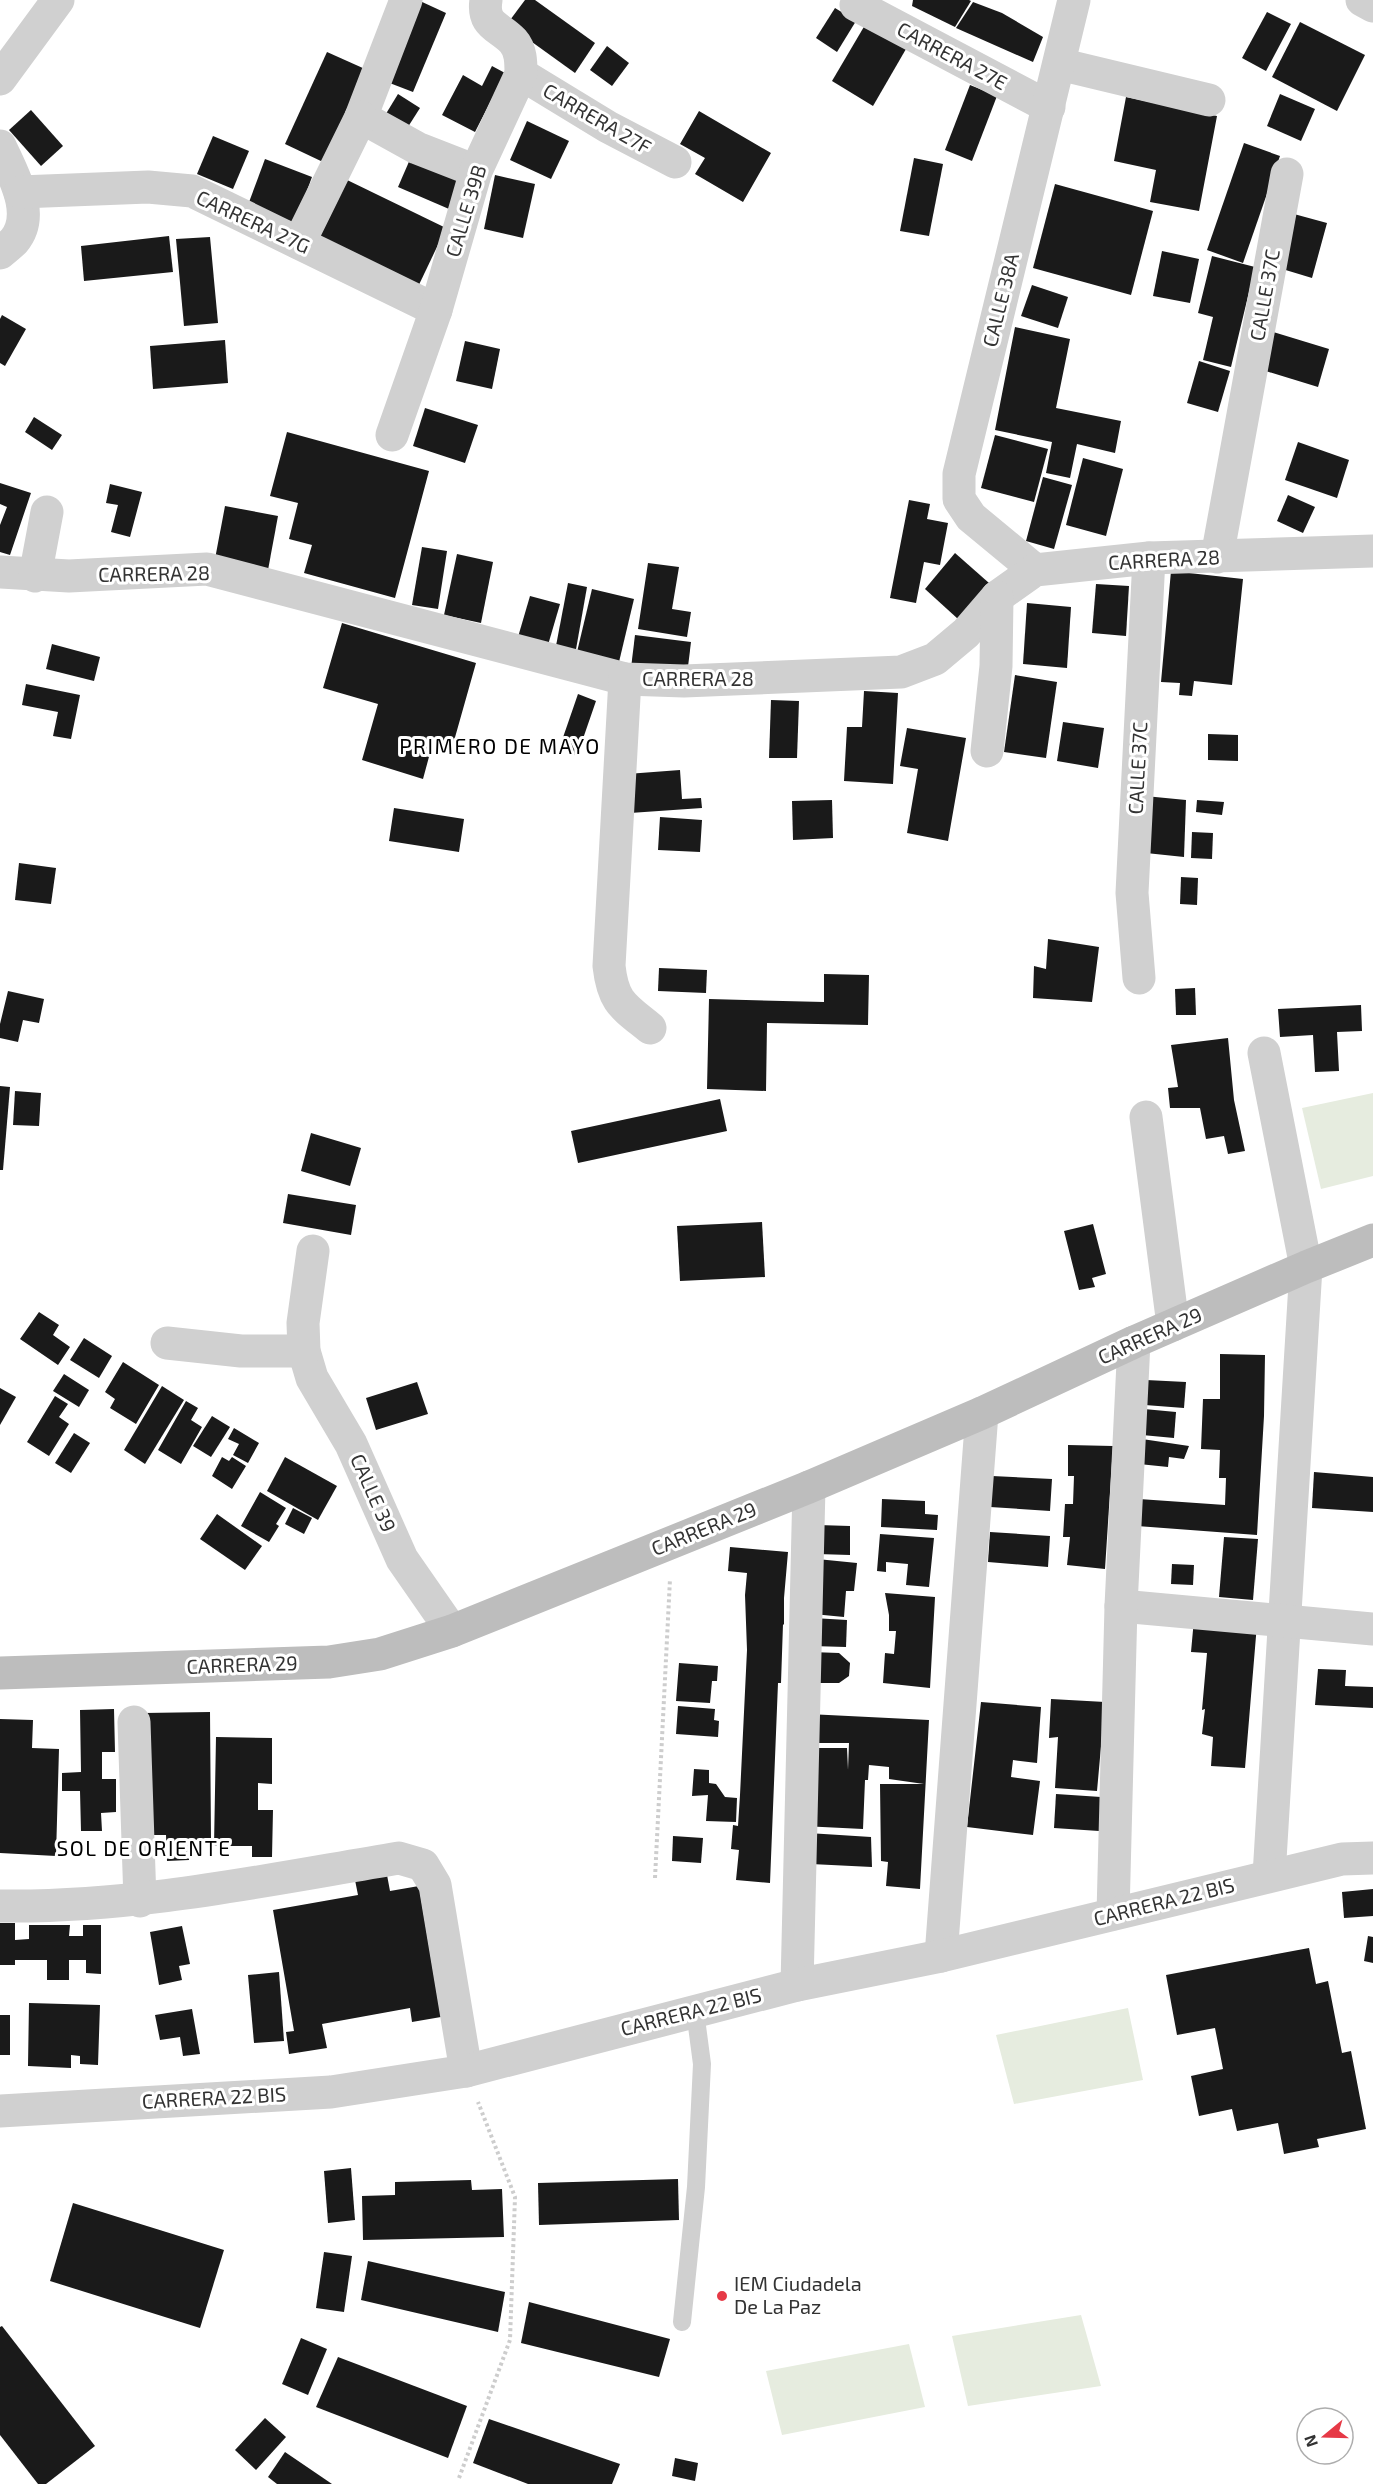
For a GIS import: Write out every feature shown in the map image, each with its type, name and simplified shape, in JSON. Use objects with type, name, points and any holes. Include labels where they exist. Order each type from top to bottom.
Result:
[{"type":"street","points":[[0,80],[58,0]]},
{"type":"street","points":[[299,243],[361,117],[406,0]]},
{"type":"street","points":[[486,0],[484,11],[490,23],[514,42],[518,50],[521,57],[520,74]]},
{"type":"street","name":"CALLE 38A","points":[[1035,570],[970,517],[959,499],[959,474],[1074,0]]},
{"type":"street","points":[[1362,0],[1373,6]]},
{"type":"street","name":"CARRERA 27E","points":[[856,5],[1049,106]]},
{"type":"street","points":[[1059,64],[1209,100]]},
{"type":"street","name":"CARRERA 27F","points":[[520,74],[608,128],[675,162]]},
{"type":"street","name":"CALLE 39B","points":[[392,435],[436,310],[476,171],[520,74]]},
{"type":"street","points":[[361,117],[417,148],[476,171]]},
{"type":"street","points":[[0,146],[20,192],[24,218],[16,239],[0,254]]},
{"type":"street","name":"CALLE 37C","points":[[1217,557],[1287,174]]},
{"type":"street","name":"CARRERA 27G","points":[[20,192],[148,186],[192,191],[436,310]]},
{"type":"street","points":[[35,576],[47,512]]},
{"type":"street","name":"CARRERA 28","points":[[0,572],[35,576],[207,569],[625,679],[684,681],[901,672],[935,659],[966,633],[997,597],[1035,570],[1149,558],[1373,551]]},
{"type":"street","name":"CALLE 37C","points":[[1139,978],[1132,893],[1149,558]]},
{"type":"street","points":[[987,751],[996,666],[997,597]]},
{"type":"street","points":[[625,679],[609,966],[611,986],[620,1003],[650,1028]]},
{"type":"street","points":[[1264,1053],[1305,1261],[1286,1619],[1269,1876]]},
{"type":"street","points":[[1146,1118],[1172,1317]]},
{"type":"street","name":"CARRERA 29","points":[[0,1673],[329,1662],[380,1654],[446,1623],[1305,1261],[1373,1228]]},
{"type":"street","name":"CARRERA 29","points":[[1305,1261],[1373,1240]]},
{"type":"street","name":"CALLE 39","points":[[313,1251],[303,1323],[304,1351],[312,1378],[351,1444],[402,1559],[446,1623]]},
{"type":"street","name":"CARRERA 29","points":[[0,1664],[370,1639],[446,1623],[669,1543],[809,1487],[982,1413],[1134,1342],[1172,1317]]},
{"type":"street","points":[[1113,1914],[1121,1606],[1134,1342]]},
{"type":"street","points":[[167,1343],[230,1350],[304,1351]]},
{"type":"street","points":[[940,1956],[982,1413]]},
{"type":"street","points":[[797,1985],[809,1487]]},
{"type":"street","points":[[1121,1606],[1286,1619],[1373,1629]]},
{"type":"street","points":[[134,1722],[140,1900]]},
{"type":"street","points":[[0,1906],[59,1907],[140,1900],[399,1858],[423,1865],[435,1885],[466,2071]]},
{"type":"street","name":"CARRERA 22 BIS","points":[[0,2111],[331,2092],[466,2071],[797,1985],[940,1956],[1342,1858],[1373,1858]]},
{"type":"lane","points":[[682,2322],[696,2187],[702,2064],[695,2011]]},
{"type":"path","points":[[655,1878],[670,1589],[669,1543]]},
{"type":"path","points":[[459,2478],[510,2340],[515,2197],[466,2071]]},
{"type":"shaded area","points":[[1373,1093],[1373,1176],[1321,1189],[1302,1108]]},
{"type":"shaded area","points":[[1128,2008],[1143,2080],[1014,2104],[996,2035]]},
{"type":"shaded area","points":[[1081,2315],[1101,2386],[968,2406],[952,2336]]},
{"type":"shaded area","points":[[909,2344],[925,2407],[782,2435],[766,2371]]},
{"type":"building","points":[[525,0],[535,0],[595,43],[575,73],[507,24]]},
{"type":"building","points":[[913,0],[971,1],[955,27],[912,6]]},
{"type":"building","points":[[420,1],[446,13],[413,92],[387,82]]},
{"type":"building","points":[[973,2],[1002,13],[1043,37],[1033,62],[956,28]]},
{"type":"building","points":[[835,8],[856,21],[837,52],[816,38]]},
{"type":"building","points":[[1267,12],[1291,24],[1266,71],[1242,58]]},
{"type":"building","points":[[1300,22],[1365,55],[1337,111],[1272,77]]},
{"type":"building","points":[[865,25],[906,49],[873,106],[832,81]]},
{"type":"building","points":[[607,46],[629,63],[612,86],[590,70]]},
{"type":"building","points":[[327,52],[365,69],[323,162],[285,144]]},
{"type":"building","points":[[492,66],[505,73],[475,132],[442,115],[463,75],[482,86]]},
{"type":"building","points":[[970,85],[997,96],[972,161],[945,150]]},
{"type":"building","points":[[398,94],[420,108],[406,130],[384,117]]},
{"type":"building","points":[[1280,94],[1315,109],[1301,141],[1267,126]]},
{"type":"building","points":[[1126,97],[1217,116],[1199,211],[1150,202],[1156,170],[1114,161]]},
{"type":"building","points":[[31,110],[63,146],[41,166],[9,130]]},
{"type":"building","points":[[699,111],[771,153],[743,202],[695,174],[705,158],[680,144]]},
{"type":"building","points":[[527,121],[569,141],[551,179],[510,160]]},
{"type":"building","points":[[213,136],[249,151],[233,189],[197,174]]},
{"type":"building","points":[[1244,143],[1280,156],[1243,263],[1207,250]]},
{"type":"building","points":[[411,157],[462,179],[449,209],[398,187]]},
{"type":"building","points":[[914,158],[943,164],[929,236],[900,231]]},
{"type":"building","points":[[265,159],[312,177],[295,223],[248,205]]},
{"type":"building","points":[[495,175],[535,184],[523,238],[484,229]]},
{"type":"building","points":[[343,178],[446,228],[416,291],[313,242]]},
{"type":"building","points":[[1055,184],[1153,211],[1131,295],[1033,268]]},
{"type":"building","points":[[1294,214],[1327,223],[1312,278],[1279,268]]},
{"type":"building","points":[[169,236],[173,272],[84,281],[81,246]]},
{"type":"building","points":[[210,237],[218,323],[184,326],[176,239]]},
{"type":"building","points":[[1162,251],[1199,259],[1190,303],[1153,296]]},
{"type":"building","points":[[1212,256],[1255,267],[1231,367],[1203,360],[1213,317],[1198,313]]},
{"type":"building","points":[[1032,285],[1068,297],[1058,328],[1021,316]]},
{"type":"building","points":[[2,315],[26,329],[5,366],[0,363],[0,319]]},
{"type":"building","points":[[1015,327],[1070,339],[1056,408],[1121,421],[1115,453],[1077,444],[1070,478],[1046,473],[1052,442],[995,430]]},
{"type":"building","points":[[1267,330],[1329,349],[1318,387],[1256,368]]},
{"type":"building","points":[[225,340],[228,383],[153,389],[150,346]]},
{"type":"building","points":[[465,341],[500,349],[492,389],[456,381]]},
{"type":"building","points":[[1199,361],[1230,371],[1218,412],[1187,403]]},
{"type":"building","points":[[425,408],[478,425],[465,463],[413,446]]},
{"type":"building","points":[[34,417],[62,435],[52,450],[25,432]]},
{"type":"building","points":[[287,432],[429,471],[395,598],[304,573],[312,545],[289,539],[298,503],[270,496]]},
{"type":"building","points":[[995,435],[1048,449],[1034,502],[981,488]]},
{"type":"building","points":[[1298,442],[1349,460],[1337,498],[1285,480]]},
{"type":"building","points":[[1083,458],[1123,469],[1106,536],[1066,525]]},
{"type":"building","points":[[1043,477],[1072,485],[1054,549],[1026,541]]},
{"type":"building","points":[[0,483],[31,493],[10,555],[0,552],[0,525],[7,507],[0,504]]},
{"type":"building","points":[[110,484],[142,492],[130,537],[111,532],[118,505],[106,503]]},
{"type":"building","points":[[1288,495],[1315,507],[1303,533],[1277,521]]},
{"type":"building","points":[[909,500],[930,504],[927,519],[948,523],[940,565],[924,562],[916,603],[890,598]]},
{"type":"building","points":[[225,506],[278,516],[268,570],[215,559]]},
{"type":"building","points":[[422,547],[447,551],[438,609],[412,605]]},
{"type":"building","points":[[955,553],[989,583],[958,619],[925,589]]},
{"type":"building","points":[[457,554],[493,562],[481,623],[444,615]]},
{"type":"building","points":[[648,563],[679,567],[672,609],[691,612],[687,637],[638,629]]},
{"type":"building","points":[[1171,571],[1243,579],[1232,685],[1194,681],[1192,696],[1179,695],[1180,683],[1161,682]]},
{"type":"building","points":[[568,583],[587,587],[575,655],[555,651]]},
{"type":"building","points":[[1096,584],[1129,586],[1126,636],[1092,633]]},
{"type":"building","points":[[592,589],[634,599],[619,662],[577,652]]},
{"type":"building","points":[[530,596],[560,604],[548,645],[518,637]]},
{"type":"building","points":[[1027,603],[1071,607],[1067,668],[1023,664]]},
{"type":"building","points":[[342,623],[476,663],[452,748],[433,742],[423,779],[362,760],[378,704],[323,688]]},
{"type":"building","points":[[635,635],[691,642],[687,675],[631,668]]},
{"type":"building","points":[[52,644],[100,657],[94,681],[46,669]]},
{"type":"building","points":[[1015,675],[1057,682],[1046,758],[1004,752]]},
{"type":"building","points":[[26,684],[80,695],[71,739],[53,736],[58,712],[22,705]]},
{"type":"building","points":[[864,691],[898,693],[893,784],[844,781],[847,727],[862,727]]},
{"type":"building","points":[[578,694],[596,701],[577,756],[559,749]]},
{"type":"building","points":[[771,700],[799,701],[797,758],[769,758]]},
{"type":"building","points":[[1063,722],[1104,728],[1098,768],[1057,761]]},
{"type":"building","points":[[907,728],[966,738],[948,841],[907,833],[918,769],[900,766]]},
{"type":"building","points":[[1208,734],[1238,735],[1238,761],[1208,760]]},
{"type":"building","points":[[680,770],[682,799],[701,798],[702,808],[630,813],[627,774]]},
{"type":"building","points":[[1145,796],[1186,800],[1184,857],[1146,853]]},
{"type":"building","points":[[832,800],[833,838],[793,840],[792,801]]},
{"type":"building","points":[[1197,800],[1224,802],[1222,815],[1196,812]]},
{"type":"building","points":[[394,808],[464,819],[459,852],[389,841]]},
{"type":"building","points":[[660,817],[702,820],[700,852],[658,850]]},
{"type":"building","points":[[1192,832],[1213,833],[1212,859],[1191,858]]},
{"type":"building","points":[[19,863],[56,868],[51,904],[15,900]]},
{"type":"building","points":[[1181,877],[1198,878],[1197,905],[1180,904]]},
{"type":"building","points":[[1048,939],[1099,947],[1092,1002],[1033,998],[1034,966],[1046,969]]},
{"type":"building","points":[[659,968],[707,970],[706,993],[658,991]]},
{"type":"building","points":[[824,974],[869,975],[868,1025],[767,1023],[766,1091],[707,1089],[709,999],[824,1002]]},
{"type":"building","points":[[1195,988],[1196,1015],[1176,1015],[1175,989]]},
{"type":"building","points":[[8,991],[44,999],[39,1023],[23,1020],[18,1042],[0,1038],[0,1024]]},
{"type":"building","points":[[1361,1005],[1362,1031],[1337,1032],[1339,1071],[1315,1072],[1313,1035],[1280,1037],[1278,1009]]},
{"type":"building","points":[[1228,1038],[1234,1100],[1245,1151],[1228,1154],[1224,1136],[1206,1139],[1200,1108],[1170,1108],[1168,1088],[1178,1087],[1171,1045]]},
{"type":"building","points":[[0,1086],[10,1087],[3,1170],[0,1170]]},
{"type":"building","points":[[15,1091],[41,1093],[39,1126],[13,1125]]},
{"type":"building","points":[[720,1099],[727,1131],[578,1163],[571,1131]]},
{"type":"building","points":[[311,1133],[361,1148],[350,1186],[301,1171]]},
{"type":"building","points":[[288,1194],[356,1205],[351,1235],[283,1223]]},
{"type":"building","points":[[762,1222],[765,1277],[680,1281],[677,1226]]},
{"type":"building","points":[[1093,1224],[1106,1274],[1092,1278],[1095,1287],[1079,1290],[1064,1231]]},
{"type":"building","points":[[39,1312],[59,1325],[53,1335],[70,1347],[58,1365],[20,1339]]},
{"type":"building","points":[[84,1338],[112,1356],[99,1378],[70,1360]]},
{"type":"building","points":[[1220,1354],[1265,1355],[1257,1535],[1137,1526],[1139,1499],[1225,1505],[1226,1478],[1219,1478],[1220,1450],[1201,1449],[1203,1399],[1220,1399]]},
{"type":"building","points":[[123,1362],[159,1385],[136,1424],[110,1408],[115,1399],[105,1392]]},
{"type":"building","points":[[64,1374],[89,1390],[79,1407],[53,1391]]},
{"type":"building","points":[[1146,1380],[1186,1382],[1184,1408],[1145,1405]]},
{"type":"building","points":[[417,1382],[428,1414],[376,1430],[366,1398]]},
{"type":"building","points":[[162,1386],[184,1400],[145,1464],[124,1450]]},
{"type":"building","points":[[0,1388],[16,1397],[0,1425]]},
{"type":"building","points":[[55,1396],[68,1404],[59,1417],[69,1424],[49,1456],[27,1442]]},
{"type":"building","points":[[186,1401],[198,1408],[191,1420],[202,1427],[181,1464],[158,1450]]},
{"type":"building","points":[[1144,1409],[1176,1412],[1174,1438],[1142,1435]]},
{"type":"building","points":[[212,1416],[230,1427],[211,1457],[193,1446]]},
{"type":"building","points":[[234,1428],[259,1443],[248,1463],[233,1455],[239,1444],[228,1439]]},
{"type":"building","points":[[74,1433],[90,1443],[71,1473],[55,1463]]},
{"type":"building","points":[[1142,1439],[1189,1446],[1184,1459],[1169,1457],[1168,1467],[1139,1464]]},
{"type":"building","points":[[1068,1445],[1113,1446],[1105,1569],[1067,1565],[1070,1537],[1063,1537],[1065,1504],[1073,1504],[1074,1476],[1068,1476]]},
{"type":"building","points":[[222,1457],[229,1461],[232,1457],[246,1466],[232,1489],[212,1476]]},
{"type":"building","points":[[285,1457],[337,1486],[318,1520],[267,1491]]},
{"type":"building","points":[[1314,1472],[1373,1477],[1373,1512],[1312,1508]]},
{"type":"building","points":[[992,1476],[1052,1479],[1050,1511],[990,1507]]},
{"type":"building","points":[[260,1492],[286,1508],[269,1542],[241,1526]]},
{"type":"building","points":[[882,1499],[925,1501],[925,1514],[938,1515],[937,1530],[881,1527]]},
{"type":"building","points":[[293,1508],[312,1518],[304,1534],[285,1524]]},
{"type":"building","points":[[217,1514],[262,1546],[245,1570],[200,1539]]},
{"type":"building","points":[[818,1525],[850,1526],[850,1555],[817,1554]]},
{"type":"building","points":[[990,1532],[1050,1536],[1048,1567],[988,1562]]},
{"type":"building","points":[[880,1534],[934,1538],[929,1587],[906,1585],[908,1564],[886,1562],[886,1572],[877,1571]]},
{"type":"building","points":[[1224,1537],[1258,1539],[1253,1600],[1219,1597]]},
{"type":"building","points":[[730,1547],[788,1552],[781,1683],[778,1683],[770,1883],[736,1880],[739,1850],[731,1849],[733,1825],[738,1826],[740,1795],[747,1650],[745,1595],[747,1573],[728,1571]]},
{"type":"building","points":[[817,1559],[857,1563],[854,1591],[846,1591],[844,1617],[813,1614]]},
{"type":"building","points":[[1172,1564],[1194,1565],[1193,1585],[1171,1584]]},
{"type":"building","points":[[885,1593],[935,1597],[930,1688],[883,1683],[885,1653],[894,1654],[896,1631],[889,1631]]},
{"type":"building","points":[[813,1618],[847,1620],[846,1647],[812,1646]]},
{"type":"building","points":[[1194,1619],[1257,1624],[1245,1768],[1211,1766],[1213,1737],[1202,1734],[1207,1653],[1191,1652]]},
{"type":"building","points":[[811,1652],[839,1653],[850,1663],[849,1676],[839,1683],[810,1683]]},
{"type":"building","points":[[679,1663],[718,1666],[717,1681],[712,1681],[710,1703],[676,1701]]},
{"type":"building","points":[[1318,1669],[1346,1670],[1345,1686],[1373,1687],[1373,1708],[1315,1705]]},
{"type":"building","points":[[1051,1699],[1105,1702],[1097,1791],[1055,1788],[1058,1737],[1049,1738]]},
{"type":"building","points":[[981,1702],[1041,1707],[1037,1763],[1013,1760],[1011,1777],[1040,1781],[1033,1835],[967,1827]]},
{"type":"building","points":[[678,1706],[715,1709],[714,1720],[719,1721],[718,1737],[676,1734]]},
{"type":"building","points":[[114,1709],[115,1752],[102,1752],[102,1779],[116,1779],[116,1812],[101,1813],[102,1831],[81,1831],[80,1791],[62,1791],[62,1773],[81,1772],[80,1710]]},
{"type":"building","points":[[210,1712],[211,1840],[189,1840],[189,1860],[167,1861],[166,1835],[146,1835],[144,1713]]},
{"type":"building","points":[[808,1714],[929,1720],[920,1889],[886,1886],[888,1862],[881,1861],[880,1784],[924,1784],[889,1779],[889,1767],[869,1765],[868,1780],[865,1780],[863,1829],[802,1826],[804,1748],[847,1748],[848,1770],[849,1743],[807,1743]]},
{"type":"building","points":[[0,1719],[33,1720],[32,1748],[59,1749],[56,1856],[0,1853]]},
{"type":"building","points":[[216,1737],[272,1738],[272,1784],[258,1783],[258,1810],[273,1810],[272,1857],[252,1857],[252,1846],[214,1846]]},
{"type":"building","points":[[694,1769],[709,1770],[709,1783],[716,1784],[725,1797],[737,1798],[736,1822],[706,1821],[708,1795],[692,1796]]},
{"type":"building","points":[[1056,1794],[1101,1797],[1099,1831],[1054,1828]]},
{"type":"building","points":[[808,1833],[871,1837],[872,1867],[811,1864]]},
{"type":"building","points":[[673,1836],[703,1838],[701,1863],[672,1861]]},
{"type":"building","points":[[387,1875],[390,1891],[419,1886],[441,2017],[412,2022],[410,2008],[322,2024],[327,2048],[289,2054],[286,2032],[294,2031],[273,1910],[358,1895],[355,1880]]},
{"type":"building","points":[[1373,1889],[1373,1916],[1344,1918],[1342,1892]]},
{"type":"building","points":[[0,1923],[15,1923],[15,1940],[29,1939],[29,1925],[70,1925],[69,1936],[83,1936],[83,1925],[101,1925],[101,1974],[86,1973],[86,1960],[69,1960],[69,1980],[47,1980],[47,1960],[15,1960],[15,1965],[0,1965]]},
{"type":"building","points":[[182,1926],[190,1964],[179,1966],[182,1980],[159,1985],[150,1932]]},
{"type":"building","points":[[1368,1936],[1373,1937],[1373,1963],[1364,1961]]},
{"type":"building","points":[[1309,1948],[1316,1984],[1328,1981],[1342,2053],[1351,2051],[1366,2129],[1317,2139],[1319,2147],[1284,2154],[1278,2123],[1237,2131],[1232,2109],[1199,2116],[1191,2076],[1223,2069],[1215,2028],[1177,2035],[1166,1975]]},
{"type":"building","points":[[279,1972],[284,2041],[254,2043],[248,1975]]},
{"type":"building","points":[[29,2003],[100,2005],[98,2065],[80,2064],[80,2056],[71,2055],[71,2068],[28,2066]]},
{"type":"building","points":[[192,2009],[200,2054],[183,2056],[180,2037],[160,2040],[155,2015]]},
{"type":"building","points":[[0,2015],[10,2015],[10,2055],[0,2055]]},
{"type":"building","points":[[351,2168],[355,2220],[328,2223],[324,2171]]},
{"type":"building","points":[[678,2179],[679,2220],[539,2225],[538,2183]]},
{"type":"building","points":[[471,2180],[472,2190],[502,2189],[504,2237],[363,2240],[362,2196],[395,2195],[395,2182]]},
{"type":"building","points":[[73,2203],[224,2250],[200,2328],[50,2281]]},
{"type":"building","points":[[324,2252],[352,2256],[344,2312],[316,2308]]},
{"type":"building","points":[[368,2261],[505,2292],[498,2332],[361,2300]]},
{"type":"building","points":[[529,2302],[670,2339],[659,2377],[521,2343]]},
{"type":"building","points":[[2,2326],[95,2446],[46,2484],[38,2484],[0,2435],[0,2327]]},
{"type":"building","points":[[301,2338],[327,2349],[308,2395],[282,2384]]},
{"type":"building","points":[[338,2357],[467,2406],[448,2458],[316,2407]]},
{"type":"building","points":[[265,2418],[286,2437],[256,2470],[235,2450]]},
{"type":"building","points":[[489,2419],[620,2464],[612,2484],[528,2484],[473,2463]]},
{"type":"building","points":[[285,2452],[332,2484],[277,2484],[268,2477]]},
{"type":"building","points":[[675,2458],[698,2463],[695,2481],[672,2476]]},
{"type":"place","name":"IEM Ciudadela De La Paz","points":[[722,2296]]},
{"type":"district","name":"PRIMERO DE MAYO","points":[[500,747]]},
{"type":"district","name":"SOL DE ORIENTE","points":[[144,1849]]}]
